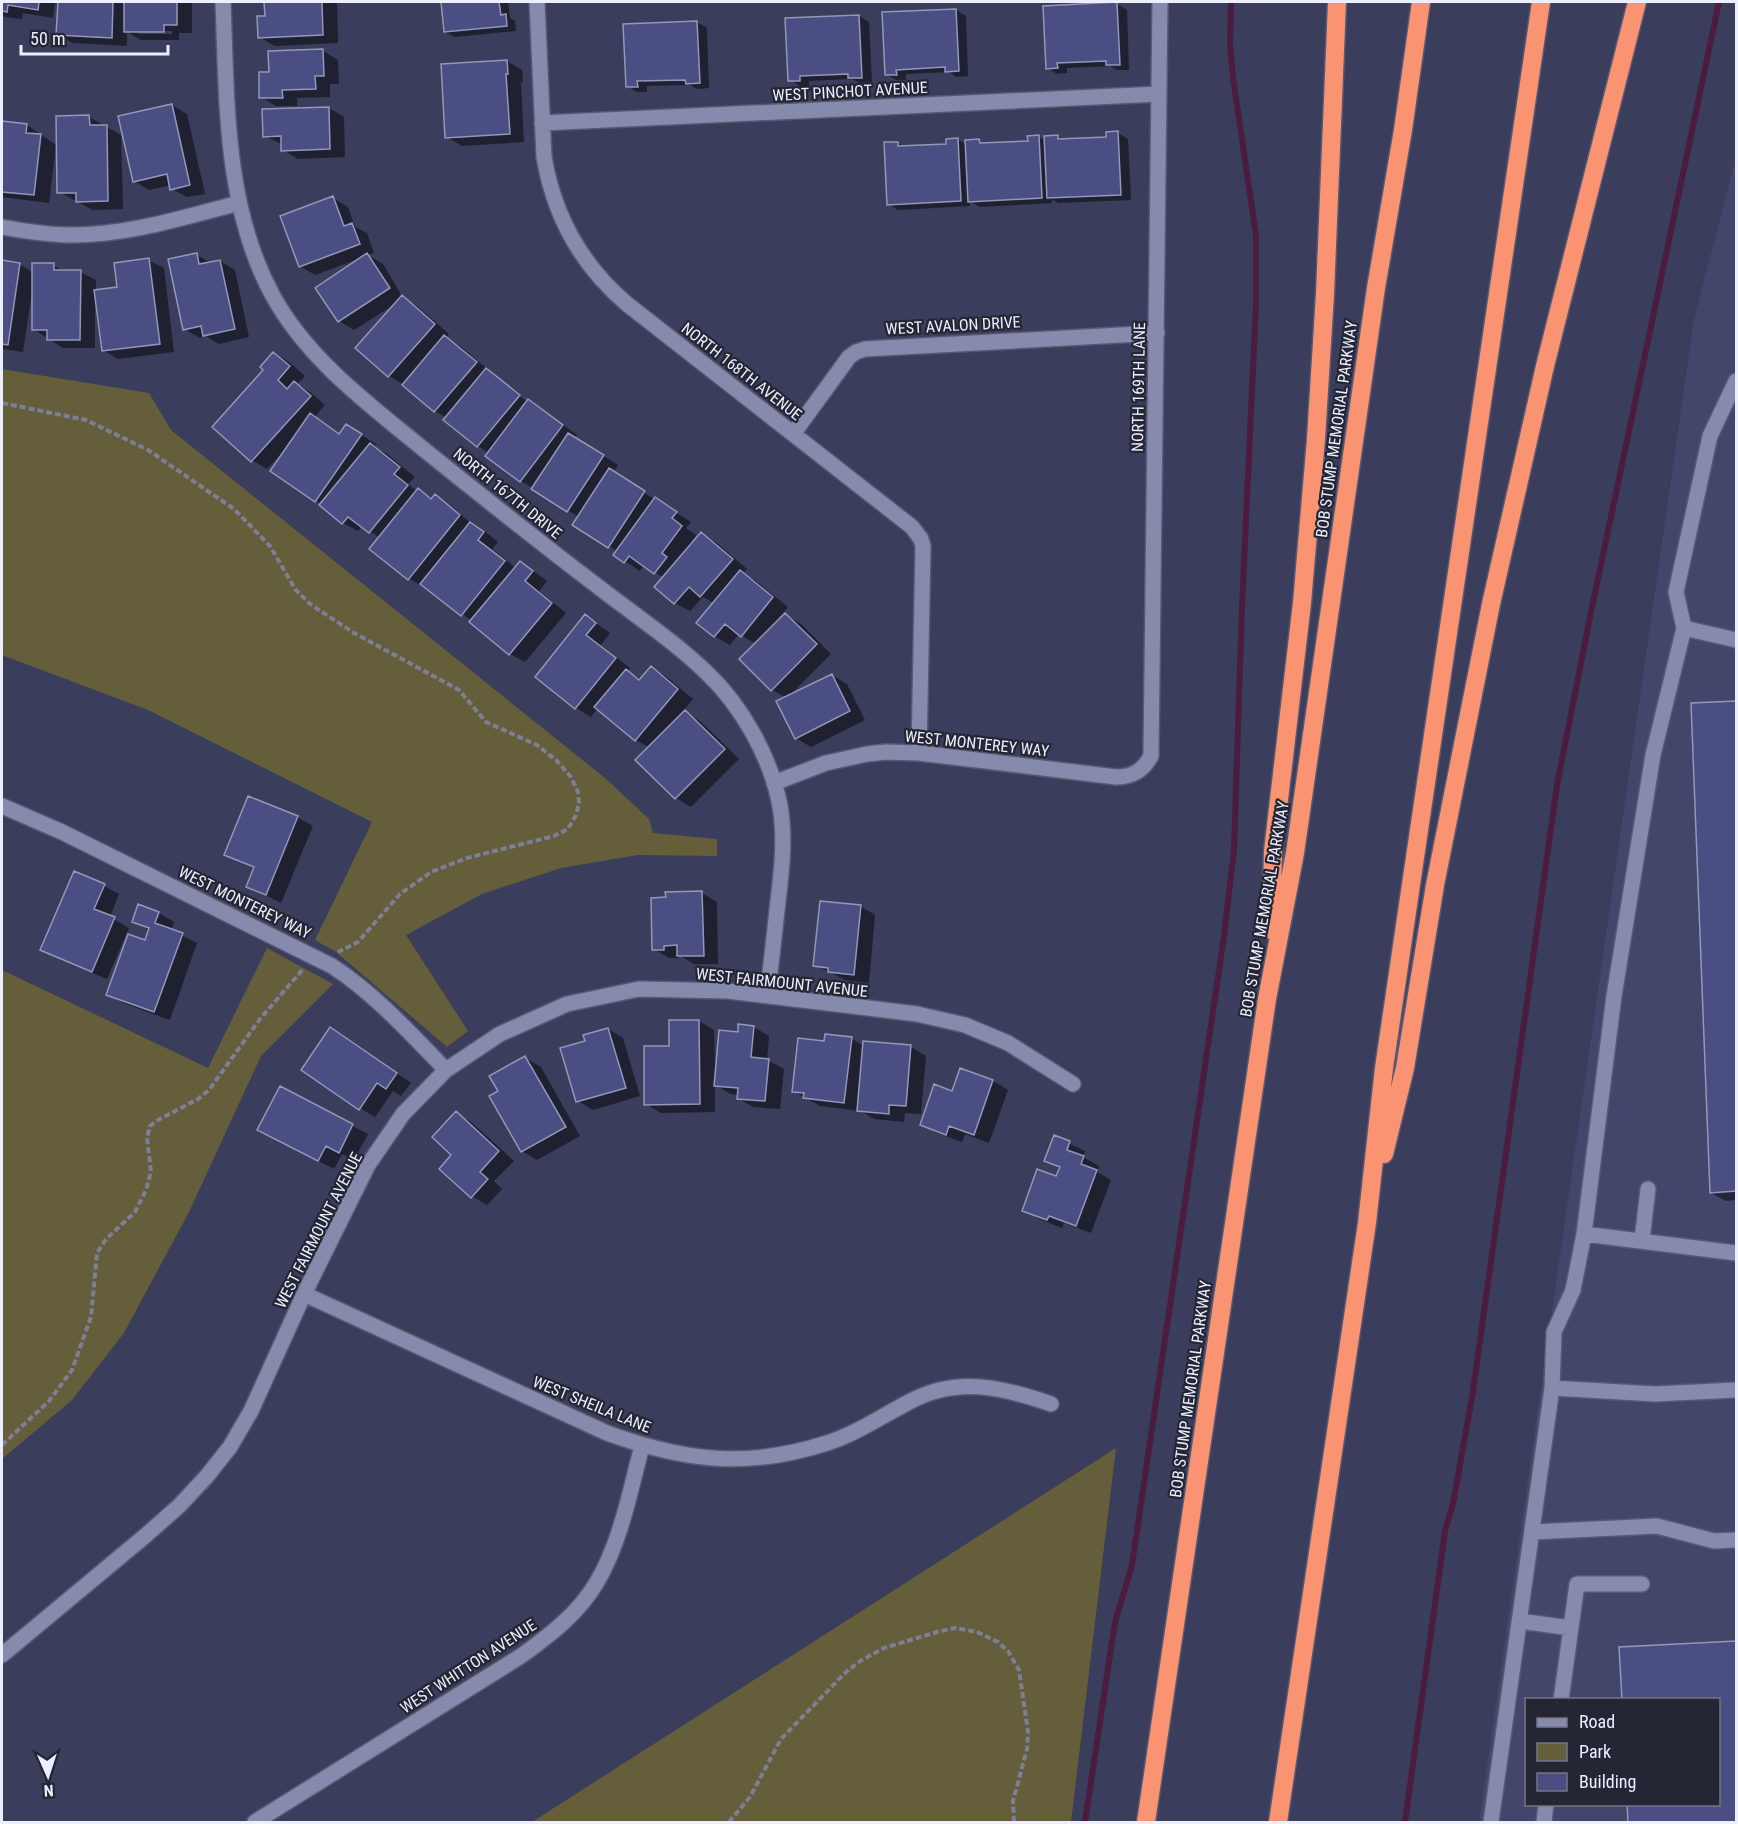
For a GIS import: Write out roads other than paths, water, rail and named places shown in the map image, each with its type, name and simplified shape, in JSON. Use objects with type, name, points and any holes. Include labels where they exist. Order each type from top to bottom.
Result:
[{"type":"highway","points":[[1270,983],[1273,851],[1302,603],[1316,439],[1325,294],[1337,2]]},
{"type":"highway","name":"BOB STUMP MEMORIAL PARKWAY","points":[[1146,1817],[1270,983],[1295,853],[1375,300],[1421,2]]},
{"type":"highway","points":[[1278,1822],[1367,1223],[1386,1056],[1541,2]]},
{"type":"highway","points":[[1367,1223],[1406,1068],[1429,919],[1452,793],[1515,492],[1637,2]]},
{"type":"street","name":"NORTH 167TH DRIVE","points":[[223,2],[231,144],[238,203],[260,270],[277,303],[302,339],[346,384],[380,413],[514,522],[679,648],[709,674],[728,696],[746,723],[762,753],[774,783],[780,807],[783,853],[767,995]]},
{"type":"street","name":"NORTH 168TH AVENUE","points":[[537,2],[544,157],[555,203],[576,246],[590,266],[627,304],[912,527],[921,539],[923,546],[919,753]]},
{"type":"street","name":"NORTH 169TH LANE","points":[[1142,769],[1147,764],[1152,748],[1160,2]]},
{"type":"street","name":"WEST PINCHOT AVENUE","points":[[542,123],[1159,94]]},
{"type":"street","points":[[2,228],[67,235],[101,233],[135,228],[238,203]]},
{"type":"street","name":"WEST AVALON DRIVE","points":[[793,434],[849,357],[865,349],[1157,333]]},
{"type":"street","points":[[1491,1822],[1552,1388],[1554,1332],[1573,1290],[1584,1234],[1614,996],[1653,755],[1684,628],[1676,592],[1710,436],[1737,381]]},
{"type":"street","points":[[1684,628],[1737,640]]},
{"type":"street","name":"WEST MONTEREY WAY","points":[[774,783],[826,763],[886,752],[919,753],[1116,777],[1125,777],[1142,769]]},
{"type":"street","name":"WEST MONTEREY WAY","points":[[2,806],[62,832],[319,959],[344,974],[446,1070]]},
{"type":"street","name":"WEST FAIRMOUNT AVENUE","points":[[2,1655],[145,1536],[179,1506],[207,1476],[230,1446],[251,1412],[304,1294],[368,1165],[404,1113],[446,1070],[500,1034],[567,1004],[639,989],[729,991],[917,1014],[965,1025],[1008,1043],[1073,1084]]},
{"type":"street","points":[[1642,1240],[1648,1189]]},
{"type":"street","points":[[1584,1234],[1737,1253]]},
{"type":"street","name":"WEST SHEILA LANE","points":[[304,1294],[557,1411],[642,1446],[689,1457],[736,1460],[780,1455],[828,1443],[866,1426],[911,1400],[941,1389],[972,1386],[1012,1390],[1051,1404]]},
{"type":"street","points":[[1552,1388],[1655,1394],[1737,1390]]},
{"type":"street","name":"WEST WHITTON AVENUE","points":[[255,1822],[521,1656],[555,1631],[579,1606],[597,1582],[614,1544],[642,1446]]},
{"type":"street","points":[[1532,1532],[1657,1526],[1714,1541],[1737,1540]]},
{"type":"street","points":[[1561,1698],[1577,1584],[1642,1584]]},
{"type":"street","points":[[1519,1622],[1571,1628]]},
{"type":"street","points":[[1544,1822],[1546,1806]]},
{"type":"waterway","points":[[1085,1822],[1115,1622],[1132,1565],[1224,936],[1234,850],[1242,606],[1256,304],[1256,235],[1233,78],[1230,44],[1231,2]]},
{"type":"waterway","points":[[1405,1822],[1445,1531],[1453,1504],[1473,1391],[1557,785],[1719,2]]}]
